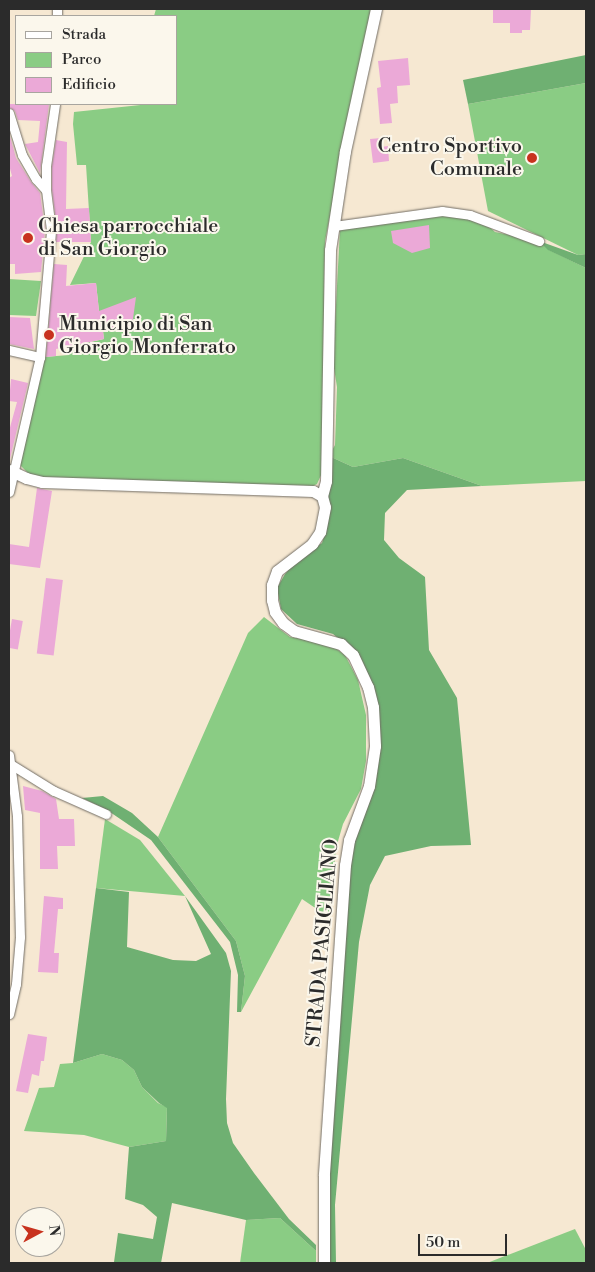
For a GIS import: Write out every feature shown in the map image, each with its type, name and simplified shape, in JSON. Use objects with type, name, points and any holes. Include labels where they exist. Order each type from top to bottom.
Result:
[{"type":"street","name":"STRADA PASIGLIANO","points":[[324,1263],[324,1175],[345,865],[349,840],[369,786],[375,746],[373,707],[368,687],[353,655],[340,644],[294,631],[288,627],[275,612],[272,600],[272,585],[277,571],[312,544],[320,532],[325,507],[322,496],[326,481],[330,250],[345,151],[376,9]]},
{"type":"street","points":[[9,492],[10,470],[40,357],[51,230],[46,190],[46,166],[55,105]]},
{"type":"street","points":[[9,113],[22,155],[36,179],[46,190]]},
{"type":"street","points":[[334,226],[442,211],[470,215],[539,241]]},
{"type":"street","points":[[9,350],[40,357]]},
{"type":"street","points":[[10,470],[26,478],[51,483],[313,491],[322,496]]},
{"type":"street","points":[[9,754],[12,765],[20,937],[16,984],[9,1014]]},
{"type":"street","points":[[12,765],[54,791],[106,814]]},
{"type":"green space","points":[[156,9],[371,9],[325,241],[322,473],[317,484],[309,488],[42,478],[29,474],[17,462],[44,357],[69,355],[73,346],[104,339],[103,331],[132,326],[99,311],[96,283],[70,285],[91,242],[86,165],[77,165],[73,124],[74,112],[140,105],[178,105],[178,15],[154,15]]},
{"type":"green space","points":[[586,55],[586,83],[468,104],[463,80]]},
{"type":"green space","name":"Centro Sportivo Comunale","points":[[586,83],[586,254],[578,255],[488,211],[468,104]]},
{"type":"green space","points":[[442,211],[484,222],[495,232],[539,241],[549,250],[586,268],[586,481],[482,486],[403,458],[353,467],[329,456],[335,445],[337,387],[333,362],[340,229]]},
{"type":"green space","points":[[539,241],[578,255],[586,254],[586,268],[548,250]]},
{"type":"green space","points":[[9,279],[41,281],[36,316],[9,315]]},
{"type":"green space","points":[[329,456],[353,467],[403,458],[482,486],[407,490],[385,513],[384,540],[399,558],[425,577],[429,650],[457,698],[471,845],[431,846],[385,856],[370,885],[359,942],[335,1205],[336,1263],[328,1263],[329,1176],[349,866],[379,734],[357,654],[333,634],[297,624],[281,609],[277,588],[285,574],[297,560],[322,543],[327,526]]},
{"type":"green space","points":[[264,617],[290,637],[328,643],[345,655],[358,680],[366,715],[366,761],[361,789],[343,824],[336,848],[330,918],[302,899],[241,1012],[245,976],[236,941],[158,837],[248,633]]},
{"type":"green space","points":[[103,796],[132,813],[158,837],[236,941],[245,976],[241,1012],[237,1012],[238,975],[230,942],[151,840],[107,810],[82,798]]},
{"type":"green space","points":[[105,819],[140,840],[185,896],[96,888]]},
{"type":"green space","points":[[96,888],[129,892],[127,947],[173,960],[196,961],[211,954],[185,896],[226,953],[231,971],[226,1099],[227,1123],[233,1143],[289,1219],[316,1245],[316,1251],[280,1218],[246,1220],[172,1203],[161,1263],[110,1263],[114,1262],[118,1233],[153,1239],[157,1217],[143,1205],[125,1199],[129,1147],[166,1141],[167,1108],[142,1087],[134,1070],[122,1060],[102,1054],[73,1063]]},
{"type":"green space","points":[[102,1054],[122,1060],[134,1070],[142,1087],[158,1103],[167,1107],[166,1141],[129,1147],[84,1135],[24,1131],[39,1088],[54,1087],[60,1064],[73,1063]]},
{"type":"green space","points":[[280,1218],[316,1251],[316,1263],[240,1263],[246,1220]]},
{"type":"green space","points":[[575,1229],[586,1250],[586,1263],[487,1263]]},
{"type":"building","points":[[493,9],[531,9],[530,30],[522,30],[522,33],[510,33],[510,23],[493,23]]},
{"type":"building","points":[[408,58],[410,85],[397,86],[398,103],[390,104],[392,123],[380,124],[377,88],[381,87],[378,61]]},
{"type":"building","points":[[9,104],[49,105],[40,173],[25,144],[38,142],[40,121],[18,120],[15,111],[9,107]]},
{"type":"building","name":"Chiesa parrocchiale di San Giorgio","points":[[9,133],[16,158],[40,193],[45,230],[41,272],[15,274],[15,264],[9,264],[9,178],[12,176],[9,165]]},
{"type":"building","points":[[381,138],[381,147],[388,146],[389,161],[373,163],[370,139]]},
{"type":"building","points":[[56,140],[67,142],[66,209],[89,208],[91,242],[56,242],[57,229],[52,190],[52,166]]},
{"type":"building","points":[[429,225],[430,248],[412,253],[393,243],[391,231]]},
{"type":"building","points":[[54,264],[67,265],[66,286],[96,283],[99,311],[136,297],[132,326],[103,331],[104,339],[56,349],[56,356],[46,357]]},
{"type":"building","points":[[9,317],[30,318],[34,349],[9,344]]},
{"type":"building","points":[[11,379],[28,383],[9,463],[9,431],[17,402],[9,401]]},
{"type":"building","points":[[37,488],[52,491],[40,568],[9,564],[9,544],[29,547]]},
{"type":"building","points":[[46,578],[63,580],[54,656],[37,653]]},
{"type":"building","points":[[12,619],[23,621],[18,649],[9,648]]},
{"type":"building","points":[[23,786],[42,791],[56,799],[59,819],[74,819],[75,846],[57,846],[58,869],[40,869],[40,813],[25,810]]},
{"type":"building","points":[[44,896],[63,898],[63,909],[58,909],[54,953],[59,953],[58,973],[38,972]]},
{"type":"building","points":[[28,1034],[47,1037],[44,1061],[41,1061],[39,1076],[32,1074],[28,1093],[16,1091]]},
{"type":"place","name":"Centro Sportivo Comunale","points":[[532,158]]},
{"type":"place","name":"Chiesa parrocchiale di San Giorgio","points":[[28,238]]},
{"type":"place","name":"Municipio di San Giorgio Monferrato","points":[[49,335]]}]
